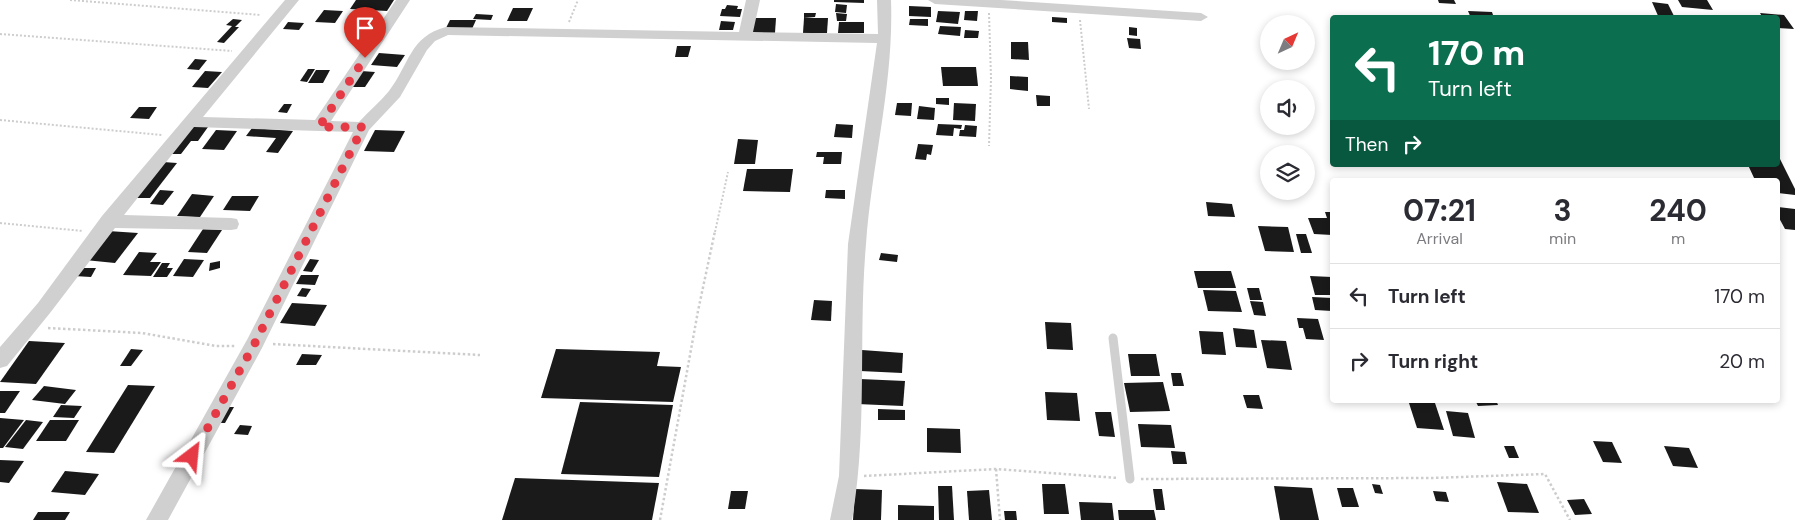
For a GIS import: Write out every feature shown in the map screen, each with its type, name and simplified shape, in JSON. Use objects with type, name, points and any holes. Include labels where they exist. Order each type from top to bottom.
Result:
[{"type":"street","points":[[0,360],[44,308],[104,227],[292,0]]},
{"type":"street","points":[[319,127],[403,0]]},
{"type":"street","points":[[745,37],[753,0]]},
{"type":"street","points":[[841,520],[849,476],[857,244],[882,75],[885,39],[884,0]]},
{"type":"street","points":[[935,0],[1201,17]]},
{"type":"street","points":[[157,520],[255,343],[363,127],[395,93],[421,48],[430,38],[446,31],[564,35],[885,39]]},
{"type":"street","points":[[190,122],[363,127]]},
{"type":"street","points":[[104,227],[231,224]]},
{"type":"lane","points":[[1113,338],[1130,478]]},
{"type":"path","points":[[70,0],[278,17]]},
{"type":"path","points":[[564,35],[578,0]]},
{"type":"path","points":[[989,4],[991,78],[989,146]]},
{"type":"path","points":[[1079,9],[1089,109]]},
{"type":"path","points":[[0,34],[248,53]]},
{"type":"path","points":[[0,120],[178,136]]},
{"type":"path","points":[[660,520],[698,311],[728,172]]},
{"type":"path","points":[[0,223],[104,227]]},
{"type":"path","points":[[849,476],[996,469],[1130,478],[1432,478],[1545,474],[1570,520]]},
{"type":"path","points":[[996,469],[1000,520]]},
{"type":"building","points":[[356,0],[394,0],[387,11],[350,9]]},
{"type":"building","points":[[834,0],[864,0],[864,3],[834,2]]},
{"type":"building","points":[[1438,0],[1454,0],[1456,4],[1439,3]]},
{"type":"building","points":[[1678,0],[1707,0],[1713,10],[1682,7]]},
{"type":"building","points":[[1652,2],[1668,4],[1674,15],[1658,15]]},
{"type":"building","points":[[836,4],[847,5],[846,13],[835,12]]},
{"type":"building","points":[[727,5],[738,6],[737,9],[742,9],[740,17],[720,16],[722,9],[725,9]]},
{"type":"building","points":[[909,6],[931,7],[931,17],[909,16]]},
{"type":"building","points":[[513,8],[533,8],[527,21],[507,21]]},
{"type":"building","points":[[324,10],[343,11],[335,23],[315,22]]},
{"type":"building","points":[[938,11],[960,12],[958,24],[936,22]]},
{"type":"building","points":[[965,11],[978,11],[977,21],[964,20]]},
{"type":"building","points":[[1468,11],[1492,12],[1493,15],[1470,15]]},
{"type":"building","points":[[804,13],[816,13],[815,17],[804,18]]},
{"type":"building","points":[[836,13],[847,14],[846,21],[837,21]]},
{"type":"building","points":[[1760,13],[1784,15],[1794,29],[1780,28],[1780,15],[1761,15]]},
{"type":"building","points":[[476,14],[493,15],[491,20],[473,19]]},
{"type":"building","points":[[1052,17],[1067,18],[1067,23],[1052,22]]},
{"type":"building","points":[[753,18],[776,18],[775,33],[751,33]]},
{"type":"building","points":[[804,18],[828,18],[827,33],[803,33]]},
{"type":"building","points":[[233,19],[242,20],[235,27],[239,27],[224,43],[217,42],[232,26],[226,25]]},
{"type":"building","points":[[910,19],[928,19],[928,26],[909,25]]},
{"type":"building","points":[[450,20],[476,20],[472,29],[446,28]]},
{"type":"building","points":[[721,21],[735,22],[733,30],[719,30]]},
{"type":"building","points":[[288,22],[304,23],[299,30],[283,29]]},
{"type":"building","points":[[839,22],[864,22],[864,33],[838,33]]},
{"type":"building","points":[[940,26],[961,27],[960,36],[938,34]]},
{"type":"building","points":[[1129,27],[1137,28],[1137,36],[1129,35]]},
{"type":"building","points":[[965,30],[979,31],[978,38],[964,38]]},
{"type":"building","points":[[1127,38],[1140,39],[1141,49],[1129,48]]},
{"type":"building","points":[[1011,42],[1028,42],[1029,60],[1011,59]]},
{"type":"building","points":[[677,46],[691,46],[688,57],[675,57]]},
{"type":"building","points":[[379,53],[405,55],[397,67],[371,65]]},
{"type":"building","points":[[195,59],[207,60],[199,70],[187,69]]},
{"type":"building","points":[[941,67],[976,67],[978,86],[943,86]]},
{"type":"building","points":[[308,69],[315,69],[307,82],[300,81]]},
{"type":"building","points":[[316,70],[330,70],[323,83],[308,83]]},
{"type":"building","points":[[205,71],[222,72],[208,88],[192,87]]},
{"type":"building","points":[[361,71],[375,72],[365,87],[351,87]]},
{"type":"building","points":[[1010,76],[1028,77],[1028,91],[1010,89]]},
{"type":"building","points":[[1036,95],[1050,96],[1050,106],[1037,106]]},
{"type":"building","points":[[936,98],[949,98],[949,105],[936,104]]},
{"type":"building","points":[[897,103],[912,103],[911,116],[895,115]]},
{"type":"building","points":[[954,103],[976,104],[975,121],[953,120]]},
{"type":"building","points":[[284,104],[292,104],[287,113],[278,112]]},
{"type":"building","points":[[919,106],[935,108],[934,120],[917,119]]},
{"type":"building","points":[[139,107],[157,107],[149,119],[130,118]]},
{"type":"building","points":[[836,124],[853,125],[852,138],[834,137]]},
{"type":"building","points":[[938,124],[962,125],[961,129],[954,128],[953,136],[936,135]]},
{"type":"building","points":[[965,125],[977,126],[976,137],[959,136],[960,130],[964,130]]},
{"type":"building","points":[[192,127],[208,127],[198,141],[191,141],[181,154],[171,154]]},
{"type":"building","points":[[252,128],[293,131],[278,153],[266,152],[276,138],[246,136]]},
{"type":"building","points":[[216,130],[237,131],[224,150],[202,149]]},
{"type":"building","points":[[375,130],[405,131],[394,152],[364,151]]},
{"type":"building","points":[[738,139],[758,140],[755,164],[734,164]]},
{"type":"building","points":[[918,144],[933,145],[931,155],[927,154],[926,160],[915,159]]},
{"type":"building","points":[[817,152],[842,152],[841,164],[823,164],[824,157],[816,157]]},
{"type":"building","points":[[1780,159],[1795,189],[1795,195],[1780,193],[1780,178],[1754,178],[1749,167],[1780,167]]},
{"type":"building","points":[[163,162],[177,163],[150,198],[136,198]]},
{"type":"building","points":[[747,169],[793,169],[790,192],[743,191]]},
{"type":"building","points":[[160,190],[174,191],[163,205],[150,204]]},
{"type":"building","points":[[826,190],[845,190],[845,199],[825,198]]},
{"type":"building","points":[[192,194],[214,196],[200,217],[177,216]]},
{"type":"building","points":[[232,196],[259,196],[250,211],[223,210]]},
{"type":"building","points":[[1206,202],[1232,204],[1235,217],[1208,216]]},
{"type":"building","points":[[1780,207],[1795,209],[1795,230],[1785,229],[1780,220]]},
{"type":"building","points":[[1325,212],[1330,212],[1330,235],[1314,234],[1308,218],[1327,218]]},
{"type":"building","points":[[1258,226],[1288,227],[1294,252],[1265,251]]},
{"type":"building","points":[[203,229],[222,230],[207,253],[188,252]]},
{"type":"building","points":[[108,231],[138,233],[115,263],[85,260]]},
{"type":"building","points":[[1296,234],[1306,234],[1312,253],[1301,253]]},
{"type":"building","points":[[139,252],[157,253],[150,262],[161,262],[151,276],[123,275]]},
{"type":"building","points":[[881,253],[898,255],[897,262],[879,260]]},
{"type":"building","points":[[184,259],[204,260],[193,277],[173,276]]},
{"type":"building","points":[[310,259],[319,260],[312,272],[303,271]]},
{"type":"building","points":[[220,261],[220,268],[209,271],[210,263]]},
{"type":"building","points":[[162,263],[170,263],[167,268],[173,268],[167,277],[153,277]]},
{"type":"building","points":[[80,268],[96,268],[91,277],[74,276]]},
{"type":"building","points":[[1194,271],[1231,271],[1236,288],[1198,288]]},
{"type":"building","points":[[301,275],[319,275],[315,285],[296,284]]},
{"type":"building","points":[[1310,276],[1330,277],[1330,295],[1315,295]]},
{"type":"building","points":[[302,288],[311,289],[306,297],[297,296]]},
{"type":"building","points":[[1247,288],[1259,288],[1262,300],[1250,300]]},
{"type":"building","points":[[1203,290],[1236,291],[1242,312],[1208,311]]},
{"type":"building","points":[[1312,297],[1330,298],[1330,311],[1315,310]]},
{"type":"building","points":[[814,300],[832,301],[831,321],[811,320]]},
{"type":"building","points":[[1250,301],[1263,302],[1266,316],[1254,315]]},
{"type":"building","points":[[292,303],[327,305],[315,326],[280,323]]},
{"type":"building","points":[[1297,318],[1318,319],[1324,340],[1306,339],[1303,328],[1299,328]]},
{"type":"building","points":[[1045,322],[1071,323],[1073,350],[1047,349]]},
{"type":"building","points":[[1233,328],[1254,330],[1257,348],[1236,347]]},
{"type":"building","points":[[1199,331],[1223,332],[1226,355],[1202,354]]},
{"type":"building","points":[[1261,340],[1286,341],[1292,370],[1267,368]]},
{"type":"building","points":[[29,341],[65,343],[36,384],[0,382]]},
{"type":"building","points":[[131,349],[143,350],[131,366],[120,366]]},
{"type":"building","points":[[556,349],[660,352],[657,366],[681,367],[673,402],[541,398]]},
{"type":"building","points":[[862,350],[903,353],[902,373],[860,371]]},
{"type":"building","points":[[302,354],[322,355],[316,365],[296,365]]},
{"type":"building","points":[[1128,354],[1156,354],[1160,376],[1131,376]]},
{"type":"building","points":[[1171,373],[1181,373],[1184,386],[1173,386]]},
{"type":"building","points":[[860,379],[905,381],[903,406],[857,404]]},
{"type":"building","points":[[1163,382],[1170,411],[1130,412],[1124,383]]},
{"type":"building","points":[[128,385],[155,386],[114,453],[86,452]]},
{"type":"building","points":[[44,386],[76,390],[65,404],[32,400]]},
{"type":"building","points":[[0,391],[20,391],[5,413],[0,413]]},
{"type":"building","points":[[1045,392],[1077,393],[1080,421],[1047,420]]},
{"type":"building","points":[[1243,395],[1259,395],[1263,409],[1247,408]]},
{"type":"building","points":[[580,402],[673,405],[659,477],[561,474]]},
{"type":"building","points":[[1409,403],[1435,403],[1444,430],[1417,428]]},
{"type":"building","points":[[1476,403],[1497,403],[1498,405],[1478,406]]},
{"type":"building","points":[[61,405],[82,406],[74,418],[53,417]]},
{"type":"building","points":[[223,407],[234,407],[225,423],[214,423]]},
{"type":"building","points":[[878,409],[905,410],[905,420],[878,420]]},
{"type":"building","points":[[1446,411],[1468,413],[1475,438],[1453,436]]},
{"type":"building","points":[[1095,412],[1111,412],[1115,437],[1099,436]]},
{"type":"building","points":[[0,418],[24,420],[3,448],[0,448]]},
{"type":"building","points":[[26,420],[43,422],[23,449],[5,447]]},
{"type":"building","points":[[50,420],[79,420],[66,441],[36,441]]},
{"type":"building","points":[[1138,424],[1171,425],[1175,448],[1141,447]]},
{"type":"building","points":[[240,425],[252,426],[248,435],[234,434]]},
{"type":"building","points":[[927,428],[960,429],[961,453],[927,452]]},
{"type":"building","points":[[1593,441],[1612,442],[1622,463],[1603,462]]},
{"type":"building","points":[[1504,446],[1514,446],[1519,458],[1509,458]]},
{"type":"building","points":[[1664,446],[1689,448],[1698,468],[1673,466]]},
{"type":"building","points":[[1171,451],[1185,452],[1187,464],[1173,464]]},
{"type":"building","points":[[0,460],[24,461],[9,483],[0,482]]},
{"type":"building","points":[[65,471],[99,474],[85,495],[51,492]]},
{"type":"building","points":[[515,478],[659,483],[652,520],[502,520]]},
{"type":"building","points":[[1497,482],[1527,484],[1539,513],[1508,512]]},
{"type":"building","points":[[1042,484],[1065,484],[1069,514],[1044,514]]},
{"type":"building","points":[[1372,484],[1380,485],[1383,494],[1375,493]]},
{"type":"building","points":[[938,486],[952,486],[954,520],[939,520]]},
{"type":"building","points":[[1274,486],[1312,488],[1319,520],[1280,520]]},
{"type":"building","points":[[1337,488],[1353,488],[1359,507],[1342,507]]},
{"type":"building","points":[[855,489],[882,490],[881,520],[853,520]]},
{"type":"building","points":[[1153,489],[1162,489],[1165,510],[1156,510]]},
{"type":"building","points":[[989,490],[992,520],[969,520],[967,491]]},
{"type":"building","points":[[731,491],[748,491],[745,509],[728,509]]},
{"type":"building","points":[[1433,491],[1446,492],[1449,502],[1436,501]]},
{"type":"building","points":[[1584,499],[1592,514],[1575,515],[1567,500]]},
{"type":"building","points":[[1079,502],[1112,503],[1114,520],[1081,520]]},
{"type":"building","points":[[898,505],[934,506],[934,520],[898,520]]},
{"type":"building","points":[[1118,510],[1154,510],[1156,520],[1119,520]]},
{"type":"building","points":[[1004,511],[1016,511],[1017,520],[1005,520]]},
{"type":"building","points":[[38,512],[70,512],[65,520],[33,520]]},
{"type":"route","points":[[192,456],[255,343],[363,127],[319,127],[365,58]]}]
